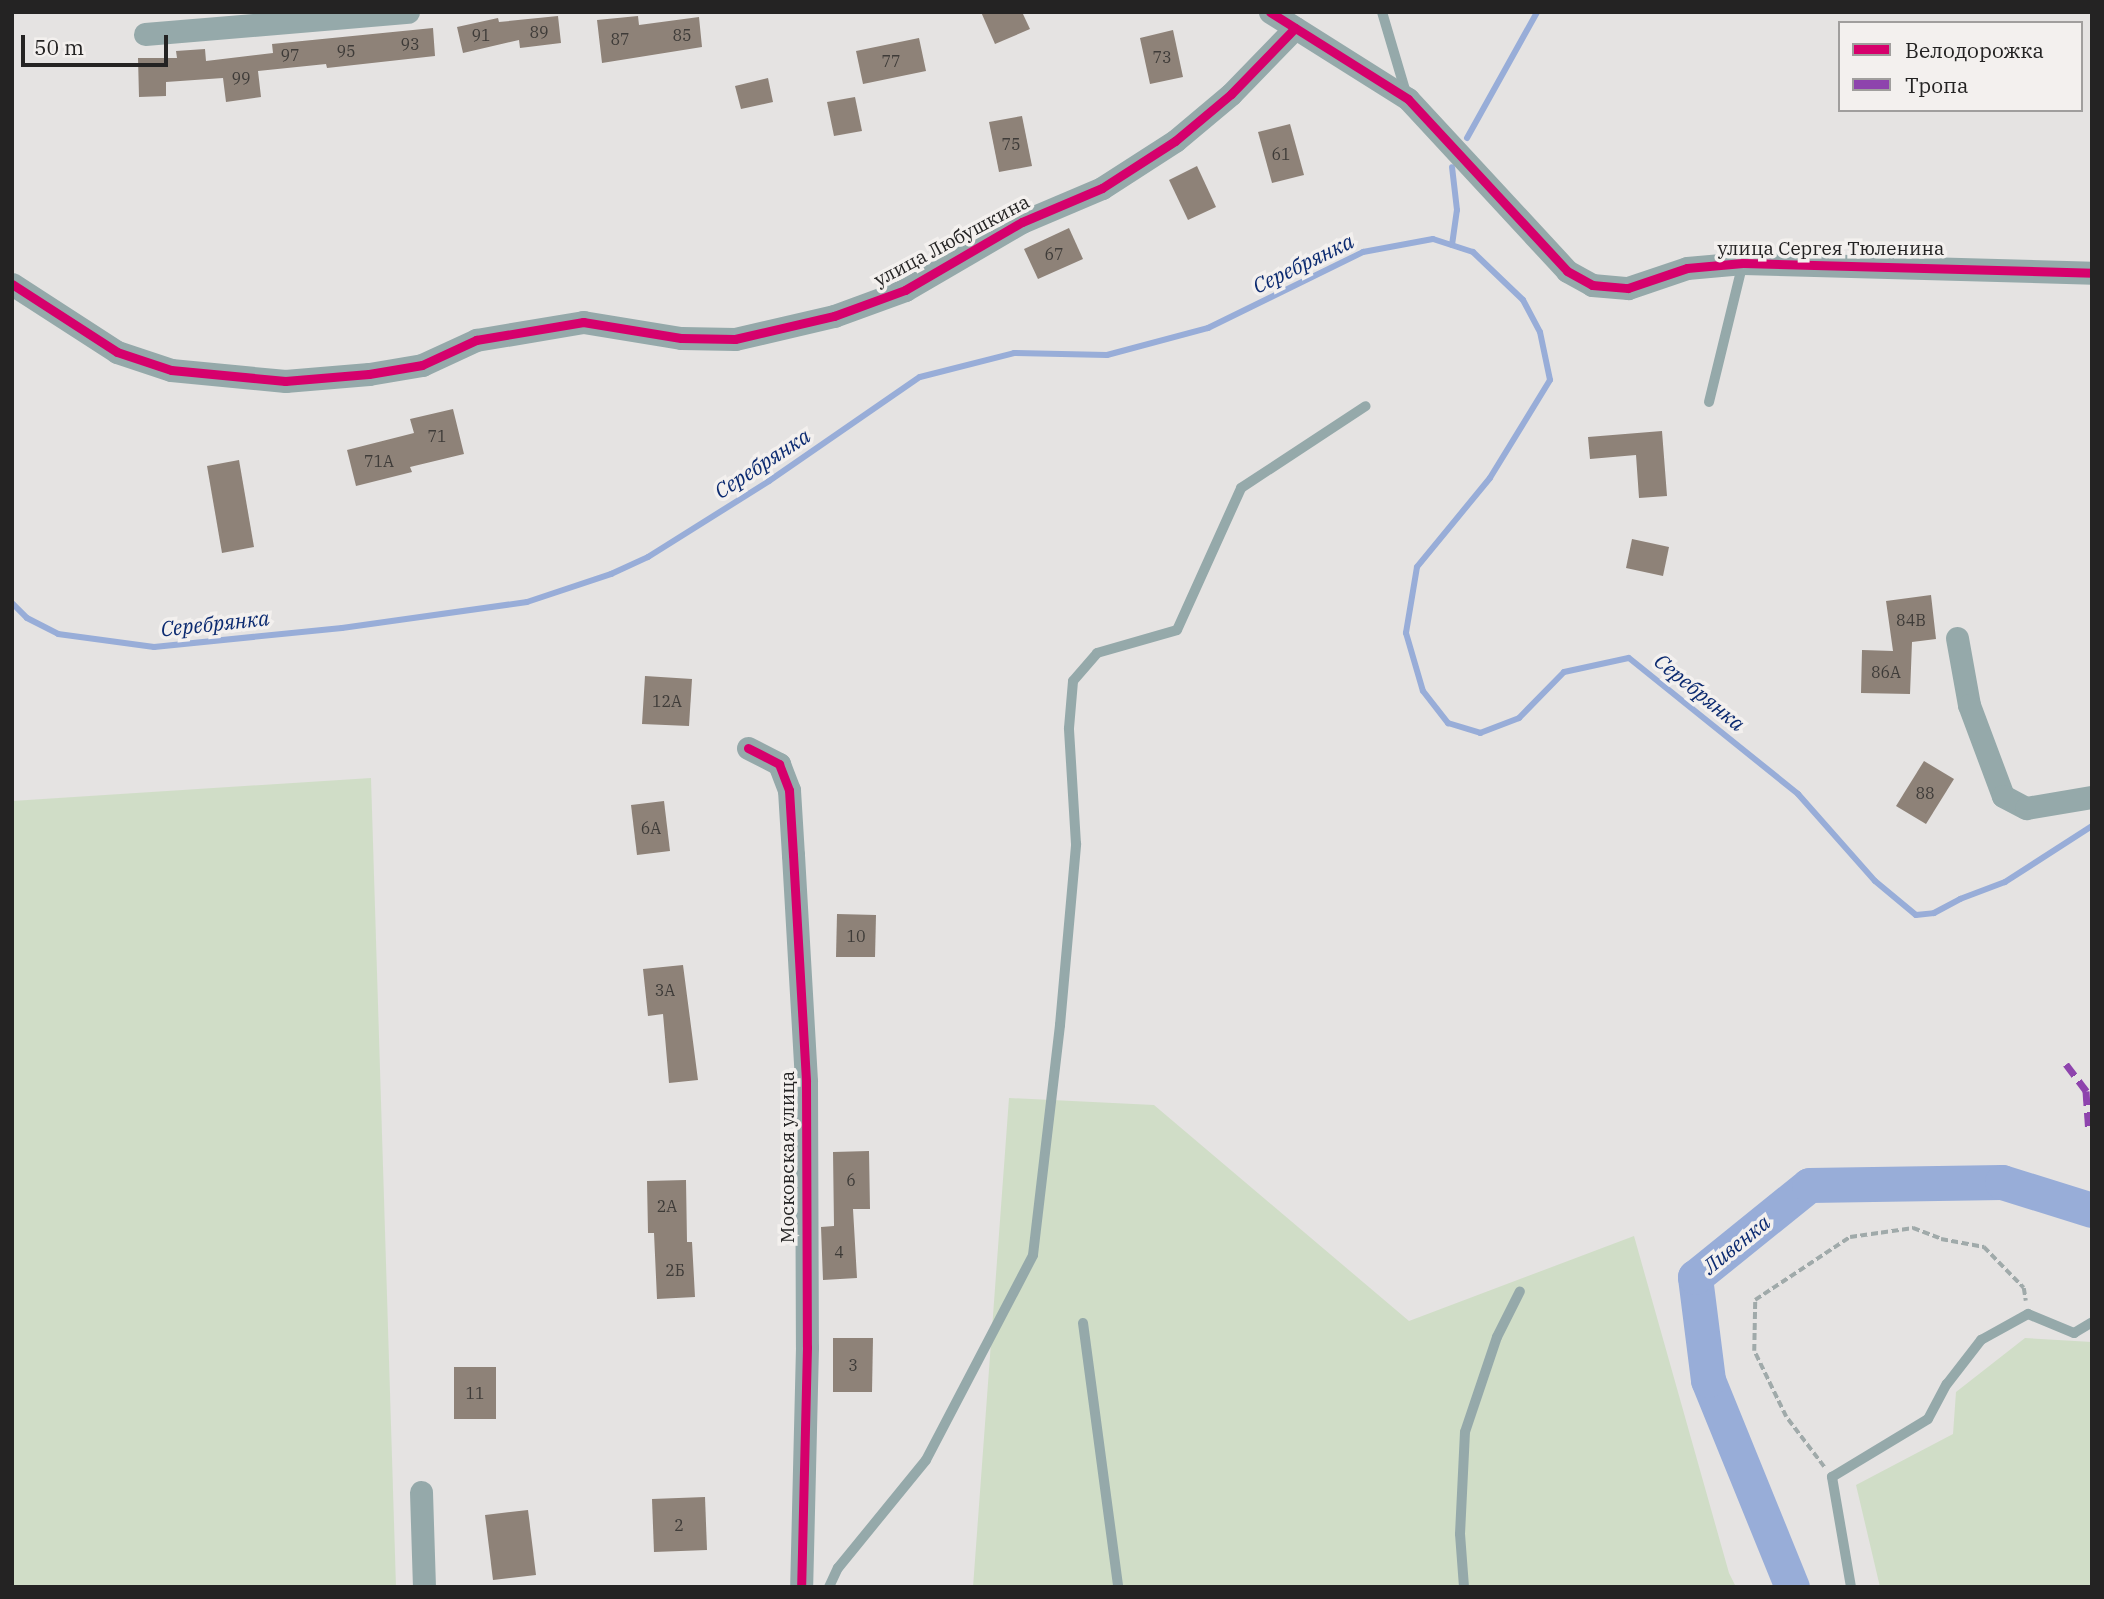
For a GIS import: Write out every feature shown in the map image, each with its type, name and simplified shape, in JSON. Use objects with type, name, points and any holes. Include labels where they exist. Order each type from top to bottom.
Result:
[{"type":"street","points":[[145,34],[408,12]]},
{"type":"street","name":"улица Сергея Тюленина","points":[[1270,12],[1408,99],[1567,271],[1592,285],[1628,288],[1687,268],[1744,263],[2092,273]]},
{"type":"street","name":"улица Любушкина","points":[[12,284],[117,352],[171,370],[285,381],[369,374],[422,365],[476,340],[583,322],[681,338],[735,339],[834,316],[905,290],[1022,222],[1102,188],[1175,141],[1231,94],[1295,28]]},
{"type":"street","points":[[1956,638],[1969,705],[2003,796],[2026,808],[2092,797]]},
{"type":"street","name":"Московская улица","points":[[748,748],[779,764],[789,790],[794,869],[806,1082],[807,1347],[801,1587]]},
{"type":"street","points":[[421,1492],[424,1587]]},
{"type":"lane","points":[[1382,12],[1408,99]]},
{"type":"lane","points":[[1709,402],[1744,263]]},
{"type":"lane","points":[[828,1587],[838,1568],[926,1460],[1033,1255],[1060,1025],[1076,844],[1069,727],[1073,681],[1097,653],[1177,630],[1241,488],[1366,406]]},
{"type":"lane","points":[[1464,1587],[1460,1535],[1465,1432],[1497,1336],[1520,1291]]},
{"type":"lane","points":[[1851,1587],[1832,1477],[1928,1419],[1947,1384],[1981,1340],[2028,1314],[2074,1333],[2092,1321]]},
{"type":"lane","points":[[1083,1323],[1118,1587]]},
{"type":"path","points":[[1832,1477],[1786,1417],[1754,1351],[1755,1300],[1850,1237],[1913,1227],[1941,1239],[1984,1247],[2024,1288],[2028,1314]]},
{"type":"green space","points":[[371,778],[396,1587],[12,1587],[12,801]]},
{"type":"green space","points":[[1009,1098],[1154,1105],[1409,1321],[1634,1236],[1729,1573],[1736,1587],[973,1587]]},
{"type":"green space","points":[[2025,1338],[2092,1342],[2092,1587],[1880,1587],[1856,1485],[1953,1434],[1956,1392]]},
{"type":"building","points":[[981,12],[1022,12],[1030,29],[995,44]]},
{"type":"building","points":[[558,16],[561,43],[520,48],[519,40],[463,53],[457,27],[498,18],[499,22]]},
{"type":"building","points":[[638,16],[639,25],[699,17],[702,47],[602,63],[597,20]]},
{"type":"building","points":[[433,28],[435,56],[327,68],[326,64],[258,71],[261,97],[226,102],[223,78],[166,82],[166,96],[139,97],[138,58],[177,58],[176,51],[205,49],[206,61],[273,53],[272,44]]},
{"type":"building","points":[[1173,30],[1183,77],[1150,84],[1140,38]]},
{"type":"building","points":[[919,38],[926,71],[863,84],[856,51]]},
{"type":"building","points":[[768,78],[773,102],[741,109],[735,86]]},
{"type":"building","points":[[855,97],[862,131],[834,136],[827,102]]},
{"type":"building","points":[[1022,116],[1032,166],[999,172],[989,122]]},
{"type":"building","points":[[1290,124],[1304,175],[1272,183],[1258,132]]},
{"type":"building","points":[[1197,166],[1216,207],[1188,220],[1169,180]]},
{"type":"building","points":[[1069,228],[1083,259],[1038,279],[1024,249]]},
{"type":"building","points":[[453,409],[464,454],[410,467],[412,472],[356,486],[347,450],[414,433],[410,419]]},
{"type":"building","points":[[1662,431],[1667,496],[1639,498],[1636,455],[1590,459],[1588,437]]},
{"type":"building","points":[[239,460],[254,547],[222,553],[207,466]]},
{"type":"building","points":[[1632,539],[1669,547],[1663,576],[1626,568]]},
{"type":"building","points":[[1931,595],[1936,639],[1912,642],[1910,694],[1861,693],[1862,650],[1893,651],[1886,601]]},
{"type":"building","points":[[645,676],[692,679],[689,726],[642,724]]},
{"type":"building","points":[[1924,761],[1954,779],[1926,824],[1896,806]]},
{"type":"building","points":[[664,801],[670,851],[637,855],[631,805]]},
{"type":"building","points":[[837,914],[876,915],[875,957],[836,957]]},
{"type":"building","points":[[683,965],[698,1080],[669,1083],[663,1014],[648,1016],[643,969]]},
{"type":"building","points":[[869,1151],[870,1209],[853,1209],[857,1278],[823,1280],[821,1227],[834,1226],[833,1152]]},
{"type":"building","points":[[686,1180],[687,1242],[692,1242],[695,1297],[657,1299],[654,1233],[648,1233],[647,1181]]},
{"type":"building","points":[[833,1338],[873,1338],[872,1392],[833,1392]]},
{"type":"building","points":[[454,1367],[496,1367],[496,1419],[454,1419]]},
{"type":"building","points":[[705,1497],[707,1550],[654,1552],[652,1499]]},
{"type":"building","points":[[528,1510],[536,1575],[493,1580],[485,1515]]},
{"type":"waterway","points":[[1467,138],[1537,12]]},
{"type":"waterway","points":[[1452,167],[1457,210],[1452,245]]},
{"type":"waterway","name":"Серебрянка","points":[[12,603],[27,618],[58,634],[154,647],[342,628],[527,602],[611,574],[648,557],[769,481],[920,377],[1014,353],[1107,355],[1208,328],[1363,252],[1433,239],[1473,252],[1523,300],[1540,332],[1550,380],[1490,478],[1417,567],[1406,633],[1423,691],[1448,723],[1480,733],[1519,718],[1564,672],[1629,658],[1798,794],[1875,881],[1916,915],[1934,913],[1960,899],[2005,882],[2092,826]]},
{"type":"waterway","name":"Ливенка","points":[[1792,1587],[1708,1380],[1695,1277],[1809,1185],[2002,1182],[2092,1210]]},
{"type":"marked path","points":[[2066,1064],[2086,1091],[2089,1130]]},
{"type":"cycle path","points":[[1270,12],[1408,99],[1567,271],[1592,285],[1628,288],[1687,268],[1743,263],[2092,273]]},
{"type":"cycle path","points":[[12,284],[117,352],[171,370],[285,381],[369,374],[422,365],[476,340],[583,322],[681,338],[735,339],[834,316],[905,290],[1022,222],[1102,188],[1175,141],[1231,94],[1295,28]]},
{"type":"cycle path","points":[[748,748],[779,764],[789,790],[806,1082],[807,1347],[801,1587]]}]
